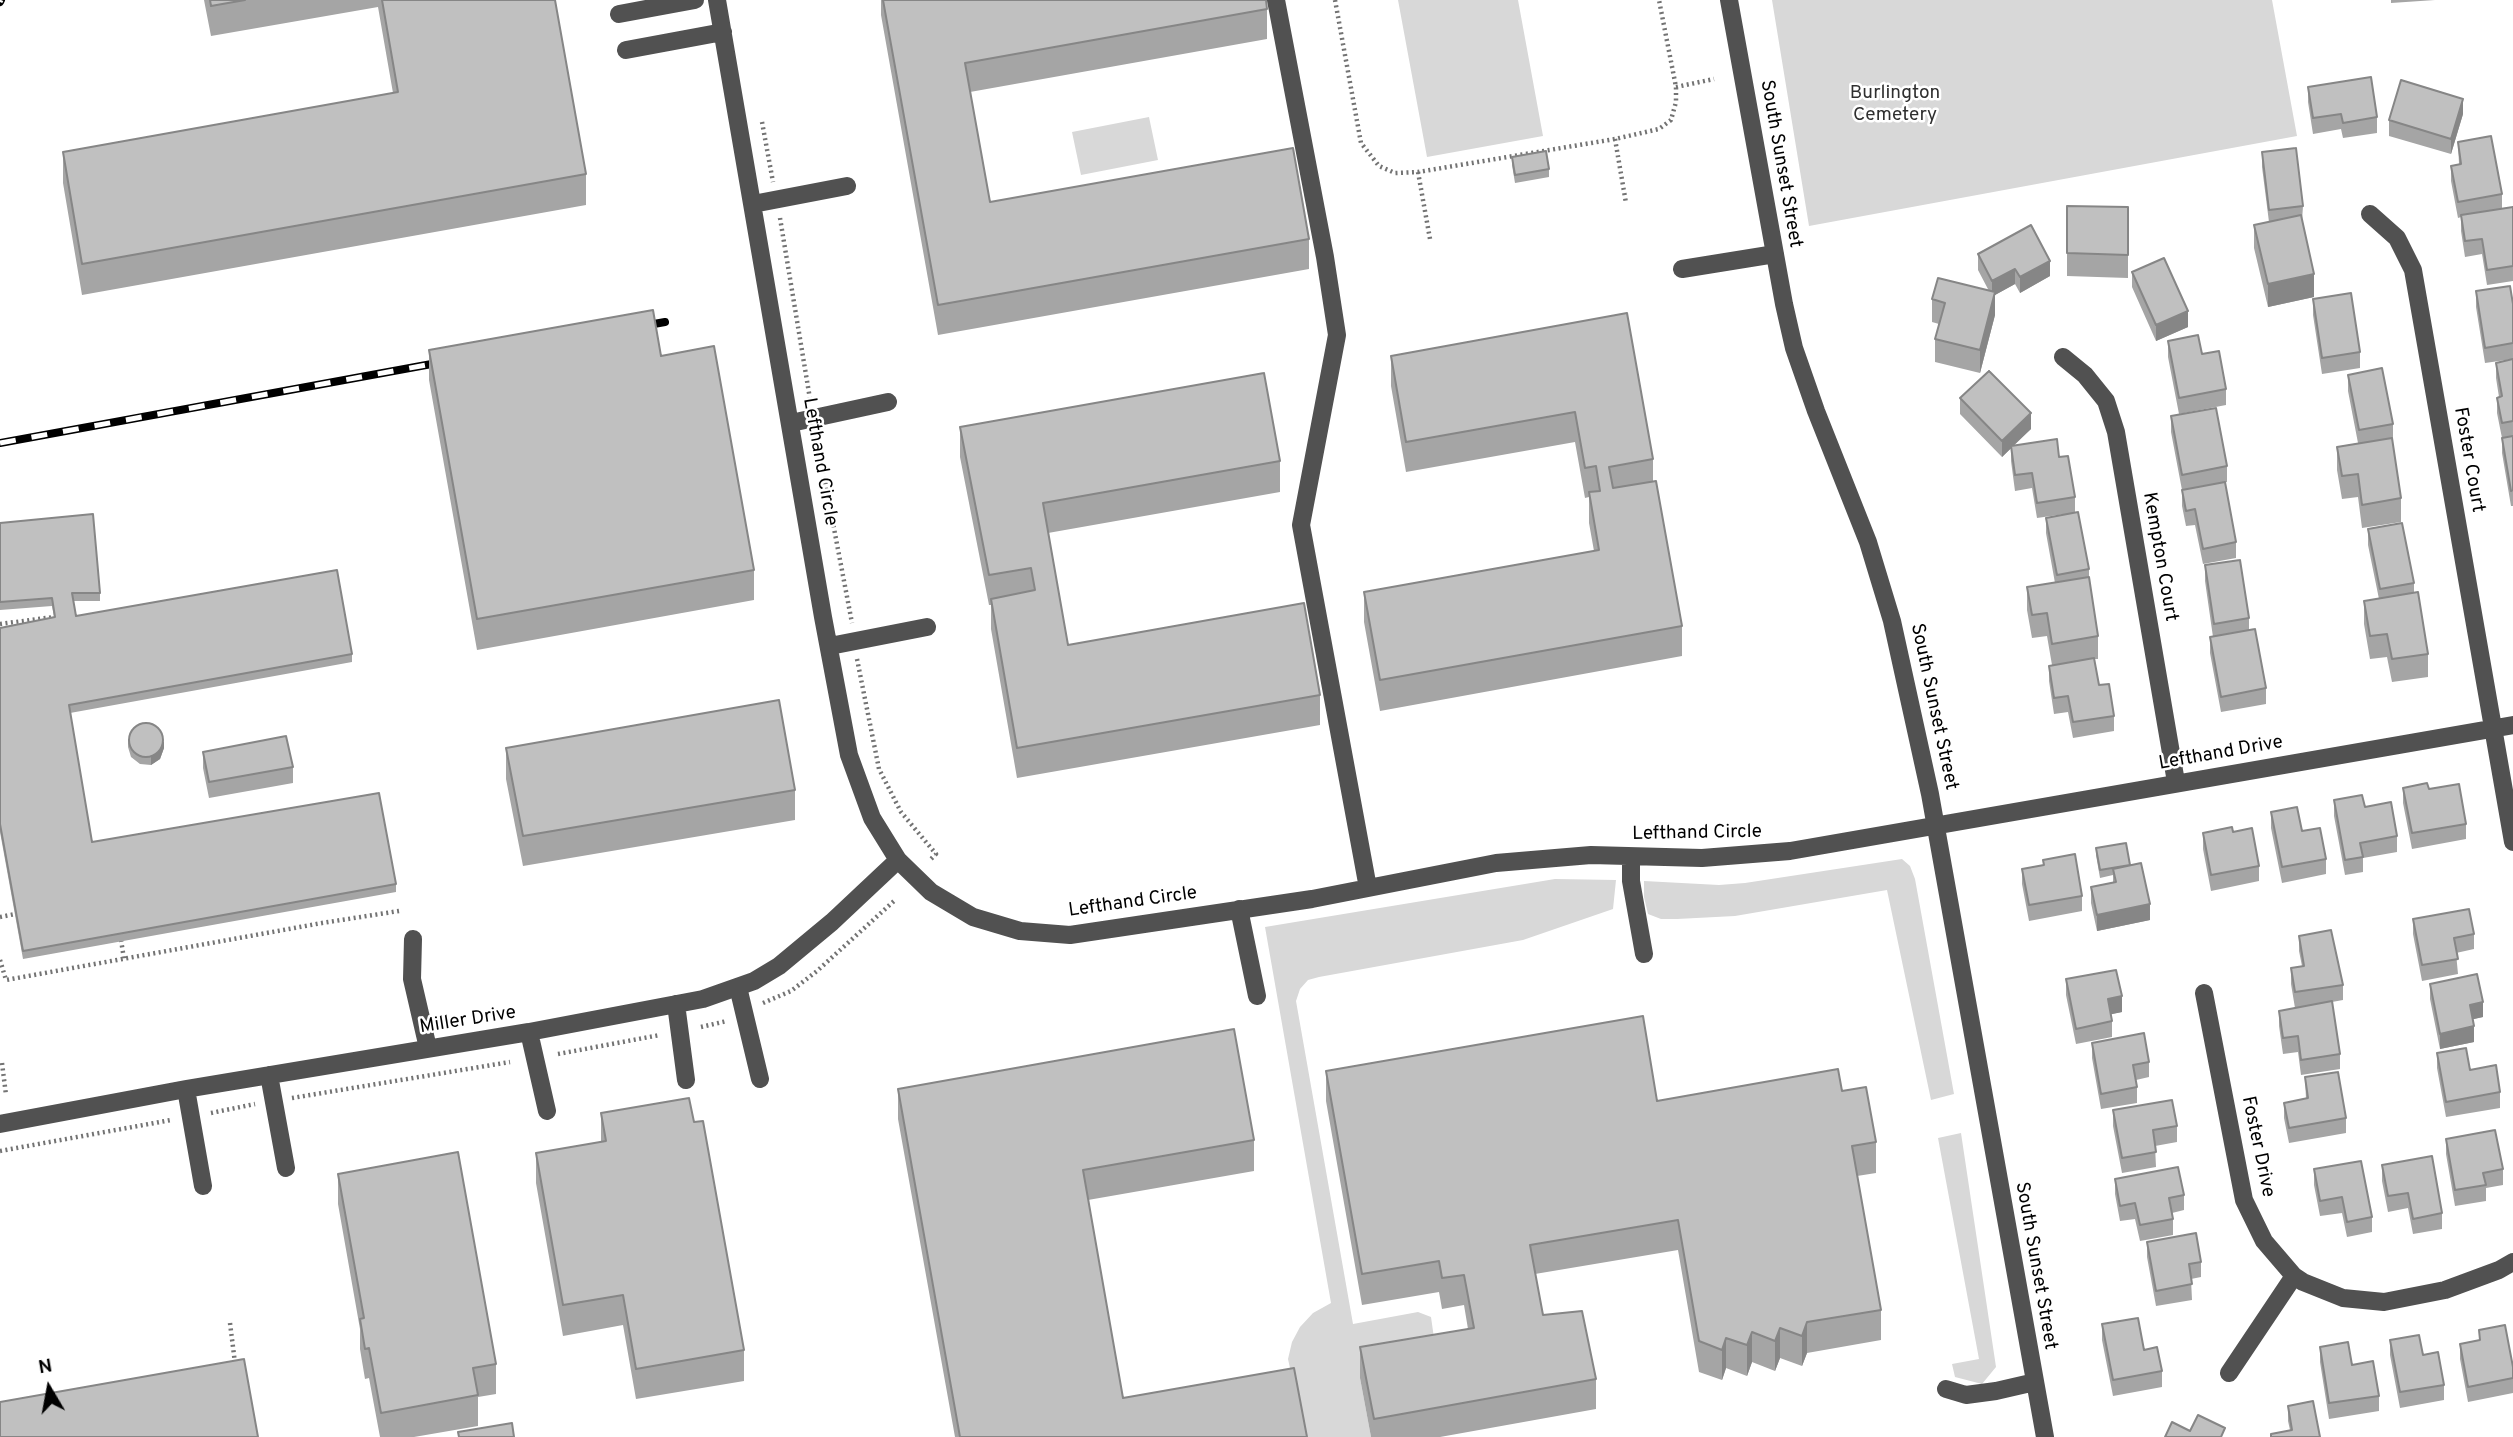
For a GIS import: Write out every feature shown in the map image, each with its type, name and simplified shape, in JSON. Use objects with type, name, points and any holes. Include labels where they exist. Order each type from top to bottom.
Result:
[{"type":"street","points":[[619,14],[695,0]]},
{"type":"street","name":"Lefthand Circle","points":[[717,0],[849,755],[872,818],[898,860],[931,892],[973,917],[1020,932],[1070,935],[1368,888],[1496,863],[1591,855],[1703,858],[1790,851],[1936,826]]},
{"type":"street","points":[[1276,0],[1325,257],[1337,335],[1301,525],[1368,888]]},
{"type":"street","name":"South Sunset Street","points":[[1729,0],[1794,348],[1880,574],[1895,634],[1936,826],[2045,1437]]},
{"type":"street","points":[[626,50],[723,32]]},
{"type":"street","points":[[753,204],[847,186]]},
{"type":"street","name":"Foster Court","points":[[2370,214],[2397,238],[2413,270],[2494,728]]},
{"type":"street","points":[[1682,269],[1776,254]]},
{"type":"street","name":"Kempton Court","points":[[2063,357],[2085,375],[2106,401],[2116,432],[2176,782]]},
{"type":"street","points":[[791,423],[888,402]]},
{"type":"street","points":[[830,646],[927,627]]},
{"type":"street","name":"Lefthand Drive","points":[[1936,826],[2513,725]]},
{"type":"street","points":[[2494,728],[2513,842]]},
{"type":"street","points":[[1631,857],[1631,881],[1644,954]]},
{"type":"street","name":"Miller Drive","points":[[0,1124],[703,999],[738,987],[779,966],[832,922],[898,860]]},
{"type":"street","points":[[1239,909],[1257,996]]},
{"type":"street","points":[[413,939],[412,979],[428,1048]]},
{"type":"street","points":[[738,987],[760,1079]]},
{"type":"street","name":"Foster Drive","points":[[2204,993],[2244,1200],[2264,1241],[2294,1276],[2343,1298],[2384,1302],[2445,1290],[2513,1262]]},
{"type":"street","points":[[676,1004],[686,1080]]},
{"type":"street","points":[[529,1032],[547,1111]]},
{"type":"street","points":[[269,1075],[286,1168]]},
{"type":"street","points":[[186,1089],[203,1186]]},
{"type":"street","points":[[2229,1373],[2294,1276]]},
{"type":"street","points":[[1946,1389],[1966,1395],[2035,1382]]},
{"type":"path","points":[[1335,0],[1361,143],[1378,166],[1395,173],[1418,172],[1615,139],[1659,129],[1671,120],[1676,102],[1676,86],[1659,0]]},
{"type":"path","points":[[1676,86],[1714,79]]},
{"type":"path","points":[[1615,139],[1626,203]]},
{"type":"path","points":[[1418,172],[1430,239]]},
{"type":"path","points":[[0,624],[54,617]]},
{"type":"path","points":[[14,622],[16,632]]},
{"type":"path","points":[[0,960],[6,980],[399,911]]},
{"type":"path","points":[[0,917],[15,914]]},
{"type":"path","points":[[121,940],[124,959]]},
{"type":"path","points":[[558,1054],[668,1033]]},
{"type":"path","points":[[292,1098],[510,1062]]},
{"type":"path","points":[[2,1063],[6,1095]]},
{"type":"path","points":[[211,1112],[257,1104]]},
{"type":"path","points":[[0,1151],[176,1119]]},
{"type":"path","points":[[230,1323],[237,1363],[232,1364]]},
{"type":"green space","points":[[1398,0],[1518,0],[1543,136],[1427,157]]},
{"type":"green space","name":"Burlington Cemetery","points":[[1772,0],[2272,0],[2297,136],[1809,226]]},
{"type":"green space","points":[[1149,117],[1158,160],[1081,175],[1072,132]]},
{"type":"green space","points":[[1902,859],[1910,866],[1915,879],[1954,1094],[1931,1100],[1887,890],[1735,916],[1677,919],[1661,919],[1648,914],[1644,897],[1644,881],[1719,885],[1745,883]]},
{"type":"green space","points":[[1555,879],[1616,880],[1613,909],[1523,940],[1319,977],[1308,980],[1300,989],[1296,1001],[1353,1324],[1418,1312],[1431,1317],[1435,1345],[1360,1378],[1371,1437],[1305,1437],[1288,1359],[1292,1342],[1300,1327],[1313,1313],[1331,1303],[1265,927]]},
{"type":"green space","points":[[1961,1133],[1996,1367],[1982,1384],[1955,1377],[1952,1364],[1979,1359],[1938,1138]]},
{"type":"building","points":[[210,0],[245,0],[211,6]]},
{"type":"building","points":[[382,0],[555,0],[586,174],[82,264],[63,152],[398,92]]},
{"type":"building","points":[[883,0],[1266,0],[1267,9],[965,63],[990,202],[1293,148],[1309,239],[938,305]]},
{"type":"building","points":[[2371,77],[2377,117],[2343,123],[2341,114],[2313,118],[2308,87]]},
{"type":"building","points":[[2401,80],[2463,99],[2451,139],[2389,120]]},
{"type":"building","points":[[2491,136],[2502,194],[2458,202],[2451,166],[2461,164],[2458,142]]},
{"type":"building","points":[[2296,148],[2303,206],[2269,210],[2262,152]]},
{"type":"building","points":[[1546,151],[1549,169],[1515,175],[1512,157]]},
{"type":"building","points":[[2067,206],[2128,207],[2128,255],[2067,253]]},
{"type":"building","points":[[2513,207],[2513,266],[2487,270],[2482,239],[2465,241],[2461,215]]},
{"type":"building","points":[[2301,215],[2314,274],[2268,284],[2254,225]]},
{"type":"building","points":[[2031,225],[2050,261],[2020,277],[2015,269],[1992,281],[1978,254]]},
{"type":"building","points":[[2164,258],[2188,311],[2156,325],[2132,272]]},
{"type":"building","points":[[1938,278],[1995,292],[1980,350],[1935,339],[1945,303],[1932,299]]},
{"type":"building","points":[[2510,286],[2513,343],[2485,348],[2476,291]]},
{"type":"building","points":[[2351,293],[2360,352],[2322,358],[2313,299]]},
{"type":"building","points":[[653,310],[661,356],[714,346],[754,570],[477,619],[429,350]]},
{"type":"building","points":[[1627,313],[1653,459],[1609,467],[1613,488],[1656,481],[1682,626],[1380,680],[1364,592],[1599,550],[1589,492],[1600,491],[1596,466],[1585,468],[1575,412],[1406,442],[1391,356]]},
{"type":"building","points":[[2198,335],[2202,354],[2219,351],[2226,389],[2179,398],[2168,341]]},
{"type":"building","points":[[2513,359],[2513,421],[2502,423],[2497,398],[2502,396],[2496,363]]},
{"type":"building","points":[[2382,368],[2393,424],[2359,430],[2348,375]]},
{"type":"building","points":[[1989,371],[2031,413],[2002,441],[1960,398]]},
{"type":"building","points":[[1264,373],[1280,461],[1043,503],[1068,645],[1304,603],[1320,695],[1017,748],[991,599],[1035,590],[1031,568],[989,575],[960,427]]},
{"type":"building","points":[[2216,408],[2227,466],[2182,475],[2171,416]]},
{"type":"building","points":[[2513,436],[2513,490],[2511,491],[2502,438]]},
{"type":"building","points":[[2392,438],[2401,498],[2362,505],[2358,474],[2342,476],[2337,447]]},
{"type":"building","points":[[2057,439],[2059,457],[2068,456],[2075,497],[2037,503],[2032,473],[2015,475],[2011,446]]},
{"type":"building","points":[[2225,482],[2236,542],[2203,549],[2195,509],[2186,511],[2182,490]]},
{"type":"building","points":[[2078,512],[2089,569],[2057,575],[2046,518]]},
{"type":"building","points":[[93,514],[100,593],[72,593],[76,616],[337,570],[352,654],[69,705],[92,842],[379,793],[396,884],[23,951],[0,824],[0,628],[55,617],[52,598],[0,602],[0,523]]},
{"type":"building","points":[[2402,523],[2414,583],[2380,589],[2368,529]]},
{"type":"building","points":[[2240,560],[2249,618],[2214,624],[2205,565]]},
{"type":"building","points":[[2089,577],[2098,636],[2052,644],[2047,613],[2032,615],[2027,587]]},
{"type":"building","points":[[2418,592],[2428,654],[2392,659],[2387,634],[2370,636],[2364,601]]},
{"type":"building","points":[[2255,629],[2266,688],[2221,697],[2210,637]]},
{"type":"building","points":[[2094,658],[2099,685],[2109,684],[2114,716],[2073,722],[2068,696],[2054,698],[2049,666]]},
{"type":"building","points":[[779,700],[795,790],[523,836],[506,748]]},
{"type":"building","points":[[146,723],[158,728],[163,740],[158,752],[146,757],[134,752],[129,740],[134,728]]},
{"type":"building","points":[[286,736],[293,767],[209,782],[203,752]]},
{"type":"building","points":[[2427,783],[2429,789],[2459,784],[2466,824],[2412,833],[2403,788]]},
{"type":"building","points":[[2362,795],[2365,807],[2391,802],[2397,836],[2360,843],[2363,857],[2345,860],[2334,800]]},
{"type":"building","points":[[2297,807],[2302,831],[2320,828],[2326,859],[2282,867],[2271,812]]},
{"type":"building","points":[[2232,827],[2233,832],[2252,828],[2259,866],[2211,875],[2203,833]]},
{"type":"building","points":[[2126,843],[2130,865],[2100,870],[2096,848]]},
{"type":"building","points":[[2075,854],[2082,896],[2029,905],[2022,869],[2044,865],[2043,860]]},
{"type":"building","points":[[2141,863],[2150,904],[2097,915],[2091,887],[2116,882],[2113,869]]},
{"type":"building","points":[[2469,909],[2474,934],[2454,938],[2458,959],[2422,965],[2413,919]]},
{"type":"building","points":[[2331,930],[2343,985],[2295,992],[2291,968],[2304,966],[2299,936]]},
{"type":"building","points":[[2116,970],[2122,996],[2108,999],[2112,1021],[2076,1029],[2066,979]]},
{"type":"building","points":[[2477,974],[2483,1002],[2470,1005],[2474,1026],[2440,1034],[2430,984]]},
{"type":"building","points":[[2332,1001],[2340,1054],[2301,1060],[2298,1036],[2283,1038],[2279,1011]]},
{"type":"building","points":[[1643,1016],[1657,1101],[1838,1069],[1842,1091],[1866,1087],[1876,1142],[1852,1146],[1881,1310],[1807,1322],[1802,1336],[1780,1328],[1775,1341],[1752,1332],[1747,1345],[1726,1338],[1722,1350],[1699,1341],[1678,1220],[1530,1245],[1543,1315],[1582,1311],[1596,1379],[1374,1419],[1360,1347],[1474,1328],[1464,1275],[1442,1278],[1439,1261],[1362,1274],[1326,1071]]},
{"type":"building","points":[[1234,1029],[1254,1140],[1083,1170],[1123,1398],[1294,1368],[1307,1437],[960,1437],[898,1089]]},
{"type":"building","points":[[2144,1033],[2149,1062],[2133,1065],[2137,1087],[2101,1094],[2092,1043]]},
{"type":"building","points":[[2466,1048],[2470,1070],[2496,1065],[2500,1092],[2446,1102],[2437,1053]]},
{"type":"building","points":[[2338,1072],[2346,1118],[2289,1128],[2284,1103],[2308,1098],[2305,1077]]},
{"type":"building","points":[[689,1098],[694,1122],[703,1121],[744,1350],[636,1369],[623,1295],[563,1305],[536,1153],[606,1141],[601,1113]]},
{"type":"building","points":[[2172,1100],[2177,1126],[2153,1130],[2156,1152],[2122,1158],[2113,1110]]},
{"type":"building","points":[[2495,1130],[2503,1169],[2483,1173],[2486,1185],[2455,1190],[2446,1139]]},
{"type":"building","points":[[458,1152],[496,1364],[473,1368],[478,1395],[381,1413],[369,1348],[365,1349],[360,1319],[364,1318],[338,1174]]},
{"type":"building","points":[[2432,1156],[2442,1213],[2413,1219],[2408,1193],[2388,1196],[2382,1165]]},
{"type":"building","points":[[2361,1161],[2372,1217],[2347,1222],[2342,1197],[2320,1201],[2314,1169]]},
{"type":"building","points":[[2178,1167],[2184,1195],[2169,1198],[2173,1219],[2140,1225],[2135,1203],[2120,1206],[2115,1179]]},
{"type":"building","points":[[2196,1233],[2201,1262],[2189,1264],[2192,1284],[2156,1291],[2147,1242]]},
{"type":"building","points":[[2138,1318],[2144,1350],[2157,1347],[2162,1371],[2113,1380],[2102,1324]]},
{"type":"building","points":[[2505,1325],[2513,1378],[2468,1387],[2460,1344],[2480,1340],[2479,1330]]},
{"type":"building","points":[[2419,1335],[2423,1355],[2438,1352],[2444,1385],[2400,1392],[2390,1340]]},
{"type":"building","points":[[2348,1342],[2352,1365],[2373,1361],[2379,1396],[2329,1403],[2320,1347]]},
{"type":"building","points":[[244,1359],[258,1437],[0,1437],[0,1402]]},
{"type":"building","points":[[2313,1401],[2320,1437],[2271,1437],[2271,1434],[2292,1430],[2288,1406]]},
{"type":"building","points":[[2198,1415],[2225,1428],[2221,1437],[2165,1437],[2172,1422],[2190,1431]]},
{"type":"building","points":[[512,1423],[514,1437],[459,1437],[458,1432]]},
{"type":"railway","points":[[637,327],[665,322]]},
{"type":"railway","points":[[0,443],[448,361]]}]
